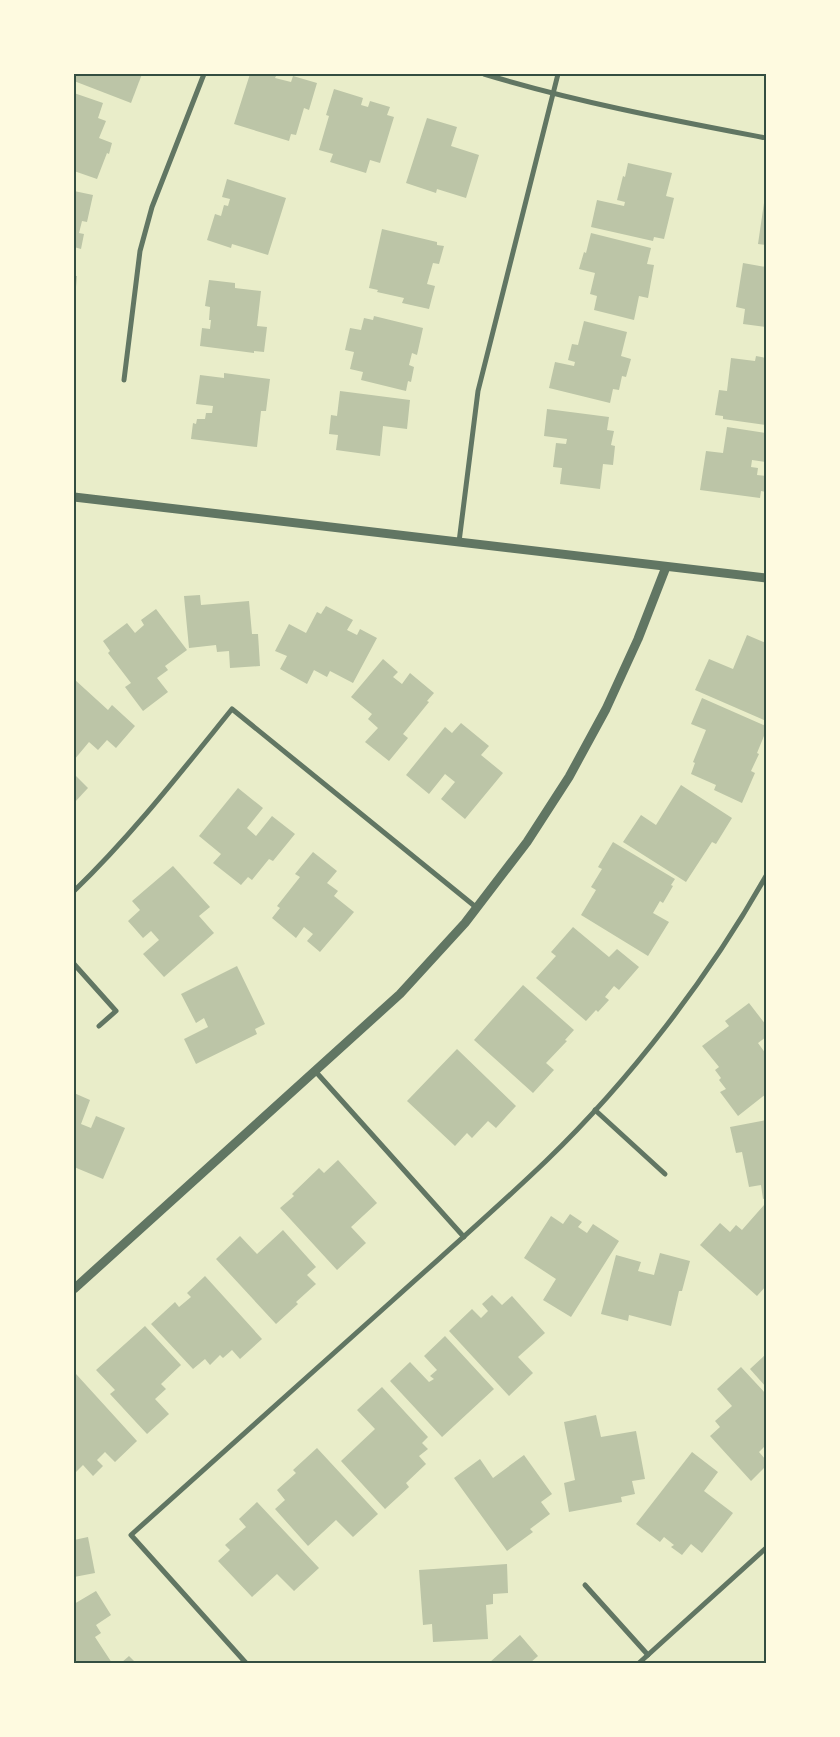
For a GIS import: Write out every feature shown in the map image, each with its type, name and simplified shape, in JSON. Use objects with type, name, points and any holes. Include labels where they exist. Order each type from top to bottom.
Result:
[{"type":"street","points":[[124,380],[140,251],[152,207],[204,74]]},
{"type":"street","points":[[484,74],[688,123],[766,138]]},
{"type":"street","points":[[459,543],[478,391],[558,74]]},
{"type":"street","points":[[74,497],[766,578]]},
{"type":"street","points":[[74,1290],[400,994],[477,908],[527,842],[569,777],[588,743],[638,639],[666,567]]},
{"type":"street","points":[[74,891],[98,868],[150,810],[232,709],[477,908]]},
{"type":"street","points":[[246,1663],[131,1535],[464,1237],[547,1160],[595,1110],[659,1035],[701,980],[752,902],[766,876]]},
{"type":"street","points":[[74,964],[116,1011],[99,1026]]},
{"type":"street","points":[[316,1072],[464,1237]]},
{"type":"street","points":[[595,1110],[665,1174]]},
{"type":"street","points":[[639,1663],[766,1548]]},
{"type":"street","points":[[585,1586],[648,1656]]},
{"type":"building","points":[[74,74],[142,74],[131,103],[74,81]]},
{"type":"building","points":[[250,74],[277,74],[275,78],[291,82],[293,76],[317,83],[309,110],[304,108],[296,135],[291,134],[289,141],[234,124]]},
{"type":"building","points":[[334,89],[363,98],[361,105],[368,107],[370,101],[390,107],[387,115],[394,117],[380,163],[370,160],[366,173],[330,162],[333,154],[319,150],[329,116],[326,115]]},
{"type":"building","points":[[74,93],[103,103],[98,118],[106,121],[99,138],[112,143],[97,179],[74,171]]},
{"type":"building","points":[[427,118],[457,127],[451,146],[479,155],[466,198],[437,189],[436,193],[406,183]]},
{"type":"building","points":[[628,163],[672,173],[666,196],[674,198],[664,239],[654,237],[653,241],[591,227],[597,200],[624,206],[625,202],[617,200]]},
{"type":"building","points":[[227,179],[286,198],[268,255],[232,244],[231,248],[207,240],[215,214],[221,216],[224,205],[228,206],[230,199],[222,197]]},
{"type":"building","points":[[74,191],[93,195],[87,222],[82,221],[79,233],[84,234],[81,249],[74,247]]},
{"type":"building","points":[[766,196],[766,245],[758,244]]},
{"type":"building","points":[[382,229],[437,242],[437,245],[444,246],[439,264],[433,263],[427,284],[435,286],[429,309],[402,303],[404,298],[377,292],[378,290],[369,288]]},
{"type":"building","points":[[591,233],[651,248],[647,264],[654,265],[648,298],[639,296],[634,320],[594,310],[597,296],[590,294],[595,273],[579,269],[584,252],[586,253]]},
{"type":"building","points":[[743,263],[766,267],[766,327],[743,324],[745,309],[736,307]]},
{"type":"building","points":[[74,276],[77,276],[75,298],[74,298]]},
{"type":"building","points":[[209,280],[235,283],[235,288],[261,291],[257,326],[267,327],[264,352],[254,351],[254,353],[200,346],[202,328],[210,329],[210,307],[205,306]]},
{"type":"building","points":[[374,316],[423,328],[417,355],[412,353],[409,365],[414,367],[411,382],[408,381],[406,391],[361,380],[363,372],[350,369],[354,352],[345,350],[350,328],[361,330],[364,318],[373,320]]},
{"type":"building","points":[[584,321],[627,332],[621,356],[631,359],[626,377],[622,376],[619,390],[613,389],[610,403],[549,388],[555,362],[574,366],[575,362],[568,360],[572,344],[578,345]]},
{"type":"building","points":[[756,356],[766,358],[766,425],[723,419],[723,416],[715,415],[719,390],[727,391],[731,358],[755,361]]},
{"type":"building","points":[[224,373],[270,379],[266,411],[261,411],[257,447],[191,439],[193,423],[196,424],[197,419],[205,419],[206,413],[212,413],[213,406],[196,404],[200,375],[224,378]]},
{"type":"building","points":[[340,391],[410,400],[407,429],[383,426],[380,456],[336,450],[338,435],[329,434],[331,415],[337,416]]},
{"type":"building","points":[[547,409],[609,417],[607,430],[614,431],[611,445],[615,446],[613,465],[603,464],[600,489],[560,484],[562,468],[553,467],[556,443],[566,444],[567,439],[544,436]]},
{"type":"building","points":[[727,427],[766,433],[766,462],[752,460],[751,467],[758,468],[757,475],[766,476],[766,492],[761,491],[760,498],[700,490],[706,451],[723,453]]},
{"type":"building","points":[[200,595],[201,605],[249,601],[252,634],[258,634],[260,666],[230,668],[229,651],[217,652],[216,645],[189,648],[184,596]]},
{"type":"building","points":[[326,606],[353,620],[347,630],[357,635],[360,629],[377,638],[353,683],[330,671],[327,677],[314,670],[307,684],[280,669],[287,656],[275,651],[289,624],[306,633],[317,612],[321,614]]},
{"type":"building","points":[[156,609],[187,650],[165,666],[168,670],[157,678],[168,692],[143,711],[125,687],[131,683],[108,653],[110,651],[103,641],[127,623],[135,633],[144,625],[141,620]]},
{"type":"building","points":[[747,635],[766,643],[766,714],[764,720],[695,690],[709,659],[733,669]]},
{"type":"building","points":[[383,659],[398,672],[393,677],[402,684],[410,673],[434,693],[403,734],[408,738],[389,761],[365,742],[378,728],[368,719],[372,714],[351,697]]},
{"type":"building","points":[[74,679],[108,710],[112,705],[135,726],[116,748],[107,740],[98,750],[89,742],[74,760]]},
{"type":"building","points":[[702,698],[766,726],[766,731],[757,753],[759,754],[751,771],[755,773],[742,803],[714,790],[716,785],[691,774],[695,763],[693,762],[706,730],[691,724]]},
{"type":"building","points":[[461,723],[489,746],[481,755],[503,773],[465,819],[441,799],[455,782],[445,774],[429,794],[406,775],[445,727],[452,733]]},
{"type":"building","points":[[74,774],[88,788],[74,803]]},
{"type":"building","points":[[681,785],[732,818],[716,844],[712,842],[686,882],[623,842],[641,815],[656,825]]},
{"type":"building","points":[[238,788],[263,808],[247,828],[256,836],[272,816],[295,834],[273,861],[269,859],[252,880],[248,877],[241,885],[213,863],[221,854],[199,836]]},
{"type":"building","points":[[613,842],[675,879],[663,903],[660,901],[653,913],[669,922],[648,956],[581,915],[596,890],[591,887],[602,869],[598,867]]},
{"type":"building","points":[[313,852],[337,871],[327,883],[338,891],[334,896],[354,912],[320,952],[307,941],[313,934],[304,927],[296,938],[272,918],[280,908],[277,906],[300,877],[295,874]]},
{"type":"building","points":[[173,866],[210,907],[199,916],[214,933],[164,977],[143,954],[159,940],[151,931],[143,938],[128,921],[140,910],[132,901]]},
{"type":"building","points":[[573,927],[609,957],[617,949],[639,967],[619,990],[614,986],[605,997],[609,1000],[586,1021],[536,978],[556,956],[551,952]]},
{"type":"building","points":[[237,966],[265,1024],[255,1029],[257,1034],[196,1064],[184,1039],[208,1027],[204,1018],[196,1023],[181,994]]},
{"type":"building","points":[[523,985],[574,1030],[565,1040],[567,1041],[546,1063],[554,1070],[533,1093],[474,1040]]},
{"type":"building","points":[[749,1003],[766,1025],[766,1037],[758,1043],[766,1054],[766,1094],[738,1116],[720,1092],[726,1089],[719,1080],[721,1078],[715,1070],[719,1067],[702,1046],[729,1026],[725,1021]]},
{"type":"building","points":[[457,1049],[516,1106],[496,1128],[488,1121],[472,1138],[467,1133],[455,1146],[407,1101]]},
{"type":"building","points":[[74,1093],[90,1100],[81,1124],[91,1128],[96,1116],[125,1128],[103,1179],[74,1167]]},
{"type":"building","points":[[766,1120],[766,1198],[763,1199],[761,1185],[749,1187],[742,1152],[736,1153],[730,1127]]},
{"type":"building","points":[[338,1160],[377,1203],[351,1227],[366,1243],[337,1270],[280,1208],[294,1196],[292,1194],[319,1168],[324,1173]]},
{"type":"building","points":[[764,1205],[766,1208],[766,1286],[757,1296],[700,1245],[720,1223],[730,1232],[736,1225],[742,1230]]},
{"type":"building","points":[[570,1214],[582,1222],[578,1227],[587,1233],[593,1224],[619,1241],[571,1317],[543,1300],[556,1279],[524,1258],[551,1216],[563,1224]]},
{"type":"building","points":[[283,1230],[316,1267],[307,1275],[316,1284],[276,1324],[216,1259],[240,1236],[257,1254]]},
{"type":"building","points":[[660,1253],[690,1261],[682,1291],[679,1291],[671,1326],[629,1315],[628,1321],[601,1314],[616,1255],[641,1262],[638,1271],[654,1275]]},
{"type":"building","points":[[205,1276],[262,1339],[240,1359],[232,1350],[223,1358],[220,1355],[210,1365],[205,1359],[193,1369],[151,1324],[175,1302],[179,1307],[191,1297],[187,1293]]},
{"type":"building","points":[[492,1295],[502,1305],[512,1296],[545,1333],[518,1357],[533,1373],[509,1396],[449,1331],[472,1309],[481,1318],[488,1311],[482,1304]]},
{"type":"building","points":[[145,1326],[181,1365],[161,1384],[166,1389],[155,1399],[169,1414],[147,1434],[110,1394],[115,1390],[96,1370]]},
{"type":"building","points":[[445,1336],[494,1389],[442,1437],[390,1381],[410,1362],[429,1382],[434,1379],[430,1376],[437,1370],[424,1356]]},
{"type":"building","points":[[766,1354],[766,1387],[750,1369]]},
{"type":"building","points":[[741,1367],[766,1394],[766,1445],[759,1452],[766,1460],[766,1466],[751,1481],[710,1436],[720,1427],[715,1421],[732,1406],[717,1389]]},
{"type":"building","points":[[76,1374],[137,1441],[115,1462],[105,1452],[97,1460],[103,1466],[93,1476],[83,1465],[74,1472],[74,1377]]},
{"type":"building","points":[[382,1387],[428,1437],[422,1443],[428,1449],[419,1456],[426,1464],[406,1483],[409,1487],[385,1509],[341,1461],[375,1429],[357,1410]]},
{"type":"building","points":[[596,1415],[601,1437],[636,1431],[645,1479],[632,1481],[635,1494],[621,1497],[622,1502],[569,1512],[564,1483],[575,1480],[564,1422]]},
{"type":"building","points":[[317,1448],[378,1514],[353,1537],[336,1520],[308,1546],[275,1509],[285,1500],[277,1490],[296,1473],[293,1470]]},
{"type":"building","points":[[692,1452],[718,1472],[704,1491],[733,1513],[702,1553],[691,1544],[682,1555],[671,1547],[674,1545],[664,1537],[660,1542],[636,1524]]},
{"type":"building","points":[[524,1455],[552,1494],[541,1502],[550,1514],[530,1529],[533,1532],[507,1551],[454,1478],[480,1459],[493,1478]]},
{"type":"building","points":[[257,1502],[319,1568],[294,1591],[277,1574],[252,1597],[218,1561],[230,1550],[225,1545],[246,1527],[239,1519]]},
{"type":"building","points":[[88,1537],[95,1573],[74,1577],[74,1540]]},
{"type":"building","points":[[507,1564],[508,1593],[493,1594],[493,1604],[486,1605],[488,1639],[433,1642],[432,1624],[423,1625],[419,1570]]},
{"type":"building","points":[[96,1591],[111,1615],[96,1625],[101,1633],[95,1637],[112,1663],[74,1663],[74,1604]]},
{"type":"building","points":[[520,1635],[538,1656],[530,1663],[489,1663]]},
{"type":"building","points":[[129,1656],[136,1663],[121,1663]]}]
